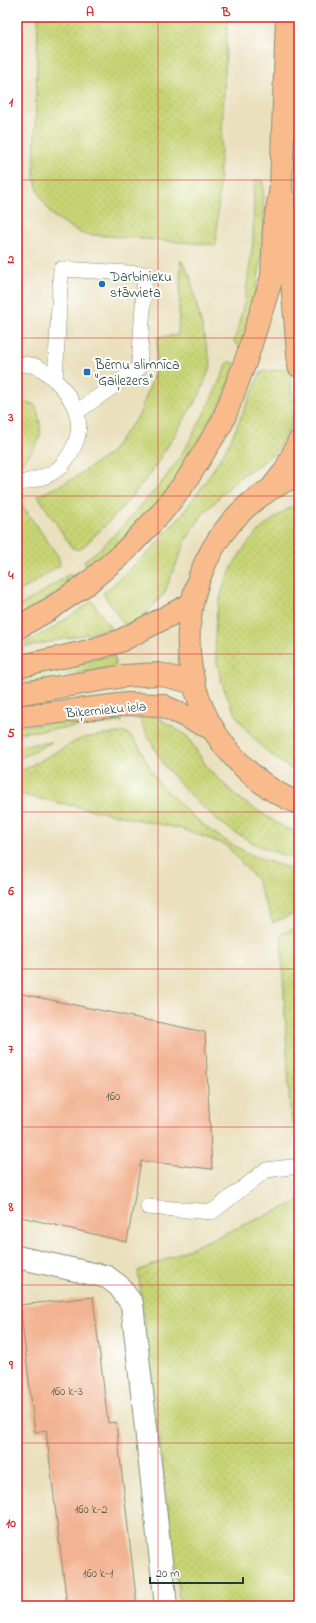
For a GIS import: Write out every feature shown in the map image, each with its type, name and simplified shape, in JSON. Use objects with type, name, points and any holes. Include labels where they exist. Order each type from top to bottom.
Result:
[{"type":"main road","points":[[17,628],[50,610],[88,583],[125,551],[162,512],[186,481],[222,423],[250,348],[272,277],[274,228],[281,187],[287,17]]},
{"type":"main road","points":[[286,66],[299,115]]},
{"type":"main road","points":[[281,187],[289,244],[299,366]]},
{"type":"main road","points":[[299,441],[285,471],[271,488],[246,508],[215,545],[200,573],[191,604],[188,636],[190,662],[194,684],[201,705],[213,729],[232,755],[255,778],[282,795],[299,803]]},
{"type":"main road","points":[[271,488],[299,474]]},
{"type":"main road","points":[[17,668],[85,652],[120,641],[191,604]]},
{"type":"main road","name":"Biķernieku iela","points":[[17,694],[124,676],[152,674],[159,674],[194,684]]},
{"type":"main road","name":"Biķernieku iela","points":[[17,717],[128,704],[160,705],[213,729]]},
{"type":"street","points":[[17,1257],[107,1277],[119,1286],[132,1304],[166,1606]]},
{"type":"lane","points":[[55,380],[61,270],[145,274],[139,368],[78,411]]},
{"type":"lane","points":[[17,364],[35,366],[55,380],[69,396],[78,411],[79,430],[75,442],[61,466],[42,478],[17,484]]},
{"type":"lane","points":[[148,1207],[212,1212],[266,1170],[299,1166]]},
{"type":"green space","points":[[38,17],[228,17],[216,245],[82,234],[52,215],[39,194],[34,176]]},
{"type":"green space","points":[[263,180],[264,222],[262,250],[252,306],[241,348],[234,342],[245,299],[253,242],[254,181]]},
{"type":"green space","points":[[181,260],[190,276],[211,365],[200,394],[151,473],[116,515],[80,550],[72,548],[38,496],[74,478],[109,454],[139,415],[155,372],[158,337],[178,335]]},
{"type":"green space","points":[[228,362],[236,363],[221,403],[180,475],[137,527],[89,572],[84,561],[98,550],[118,530],[159,486],[175,464],[200,422]]},
{"type":"green space","points":[[290,368],[293,403],[292,424],[275,453],[238,478],[203,514],[187,538],[164,594],[144,616],[134,623],[124,625],[103,593],[149,552],[183,513],[206,481],[229,444],[261,372]]},
{"type":"green space","points":[[19,403],[30,403],[36,406],[40,424],[40,437],[34,449],[22,463],[17,447],[17,407]]},
{"type":"green space","points":[[17,502],[20,502],[58,556],[60,565],[29,586],[17,592]]},
{"type":"green space","points":[[299,503],[299,773],[262,747],[236,715],[220,677],[215,638],[220,598],[236,561],[262,528]]},
{"type":"green space","points":[[71,575],[76,581],[17,617],[17,607],[66,576]]},
{"type":"green space","points":[[92,601],[111,629],[26,647],[25,643],[53,628]]},
{"type":"green space","points":[[114,655],[116,666],[17,685],[17,677]]},
{"type":"green space","points":[[122,714],[122,722],[17,733],[17,727]]},
{"type":"green space","points":[[137,715],[156,716],[187,736],[209,770],[241,800],[285,828],[299,832],[299,859],[282,855],[250,841],[235,832],[207,811],[166,768]]},
{"type":"green space","points":[[126,732],[140,748],[160,785],[201,823],[231,844],[247,852],[281,866],[299,870],[299,911],[273,923],[256,879],[226,845],[182,829],[17,794],[17,773],[82,738]]},
{"type":"green space","points":[[52,742],[17,760],[17,746]]},
{"type":"green space","points":[[299,926],[299,1126],[293,1123],[290,1112],[281,934]]},
{"type":"green space","points":[[299,1201],[299,1606],[180,1606],[138,1271]]},
{"type":"building","points":[[17,993],[205,1032],[212,1169],[141,1161],[127,1242],[17,1216]]},
{"type":"building","points":[[93,1297],[108,1423],[116,1422],[137,1606],[67,1606],[46,1430],[35,1432],[20,1305]]},
{"type":"place","name":"Darbinieku stāvvieta","points":[[102,284]]},
{"type":"place","name":"Bērnu slimnīca \"Gaiļezers\"","points":[[87,372]]}]
